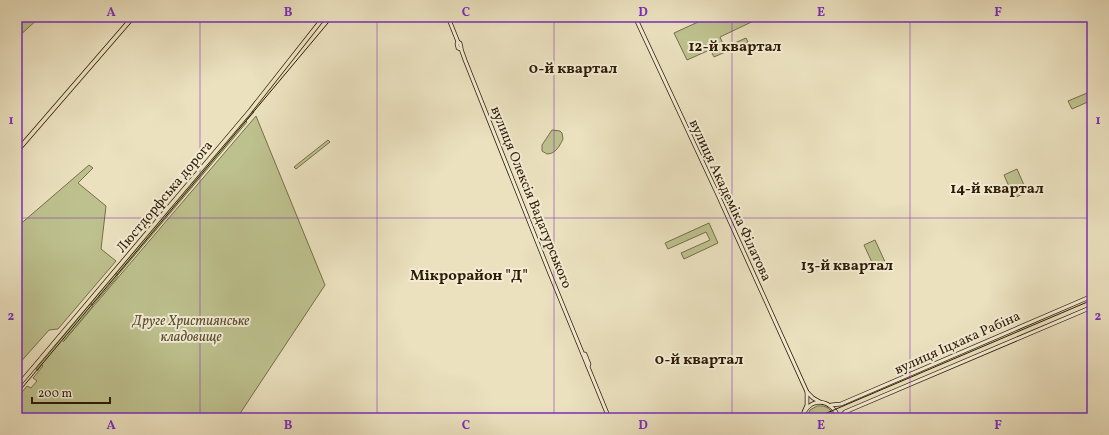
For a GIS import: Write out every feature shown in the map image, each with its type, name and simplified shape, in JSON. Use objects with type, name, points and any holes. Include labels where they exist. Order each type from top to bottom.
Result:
[{"type":"main road","points":[[17,151],[133,17]]},
{"type":"main road","name":"Люстдорфська дорога","points":[[17,387],[250,111],[324,17]]},
{"type":"main road","name":"вулиця Олексія Вадатурського","points":[[448,17],[458,42],[461,45],[460,49],[609,418]]},
{"type":"main road","name":"вулиця Академіка Філатова","points":[[635,17],[718,195],[807,392],[820,402]]},
{"type":"main road","name":"вулиця Іцхака Рабіна","points":[[831,405],[841,404],[1092,296]]},
{"type":"main road","name":"вулиця Іцхака Рабіна","points":[[839,418],[845,412],[1092,307]]},
{"type":"main road","points":[[802,418],[807,405],[807,392]]},
{"type":"main road","points":[[804,412],[811,405],[820,402],[831,405],[839,418]]},
{"type":"green space","points":[[17,17],[40,17],[17,38]]},
{"type":"green space","points":[[709,17],[762,17],[720,37],[723,44],[687,60],[674,33]]},
{"type":"green space","points":[[746,38],[748,42],[714,57],[712,53]]},
{"type":"green space","points":[[1092,91],[1092,100],[1072,109],[1068,101]]},
{"type":"green space","points":[[252,111],[254,112],[246,121],[247,122],[118,275],[116,273]]},
{"type":"green space","name":"Друге Християнське кладовище","points":[[256,116],[325,285],[237,418],[17,418],[17,398],[27,386],[31,388],[37,381],[33,378],[43,366],[42,365],[37,371],[36,369],[90,304],[93,306],[63,342]]},
{"type":"green space","points":[[552,130],[560,131],[563,139],[555,151],[547,154],[542,151],[542,145]]},
{"type":"green space","points":[[328,140],[330,142],[296,169],[294,167]]},
{"type":"green space","points":[[89,165],[93,168],[78,183],[106,206],[101,249],[116,261],[58,329],[49,330],[17,366],[17,227]]},
{"type":"green space","points":[[1017,169],[1027,192],[1014,198],[1004,175]]},
{"type":"green space","points":[[709,223],[718,243],[684,259],[681,253],[710,240],[706,232],[668,249],[665,243]]},
{"type":"green space","points":[[875,240],[886,264],[875,269],[864,245]]},
{"type":"green space","points":[[115,274],[118,276],[93,305],[91,303]]},
{"type":"green space","points":[[817,406],[828,408],[835,418],[806,418],[810,410]]},
{"type":"tram line","points":[[17,394],[333,17]]},
{"type":"tram line","points":[[815,418],[1092,300]]},
{"type":"district","name":"12-й квартал","points":[[735,46]]},
{"type":"district","name":"0-й квартал","points":[[573,68]]},
{"type":"district","name":"14-й квартал","points":[[997,188]]},
{"type":"district","name":"13-й квартал","points":[[847,265]]},
{"type":"district","name":"Мікрорайон \"Д\"","points":[[469,275]]},
{"type":"district","name":"0-й квартал","points":[[699,359]]}]
